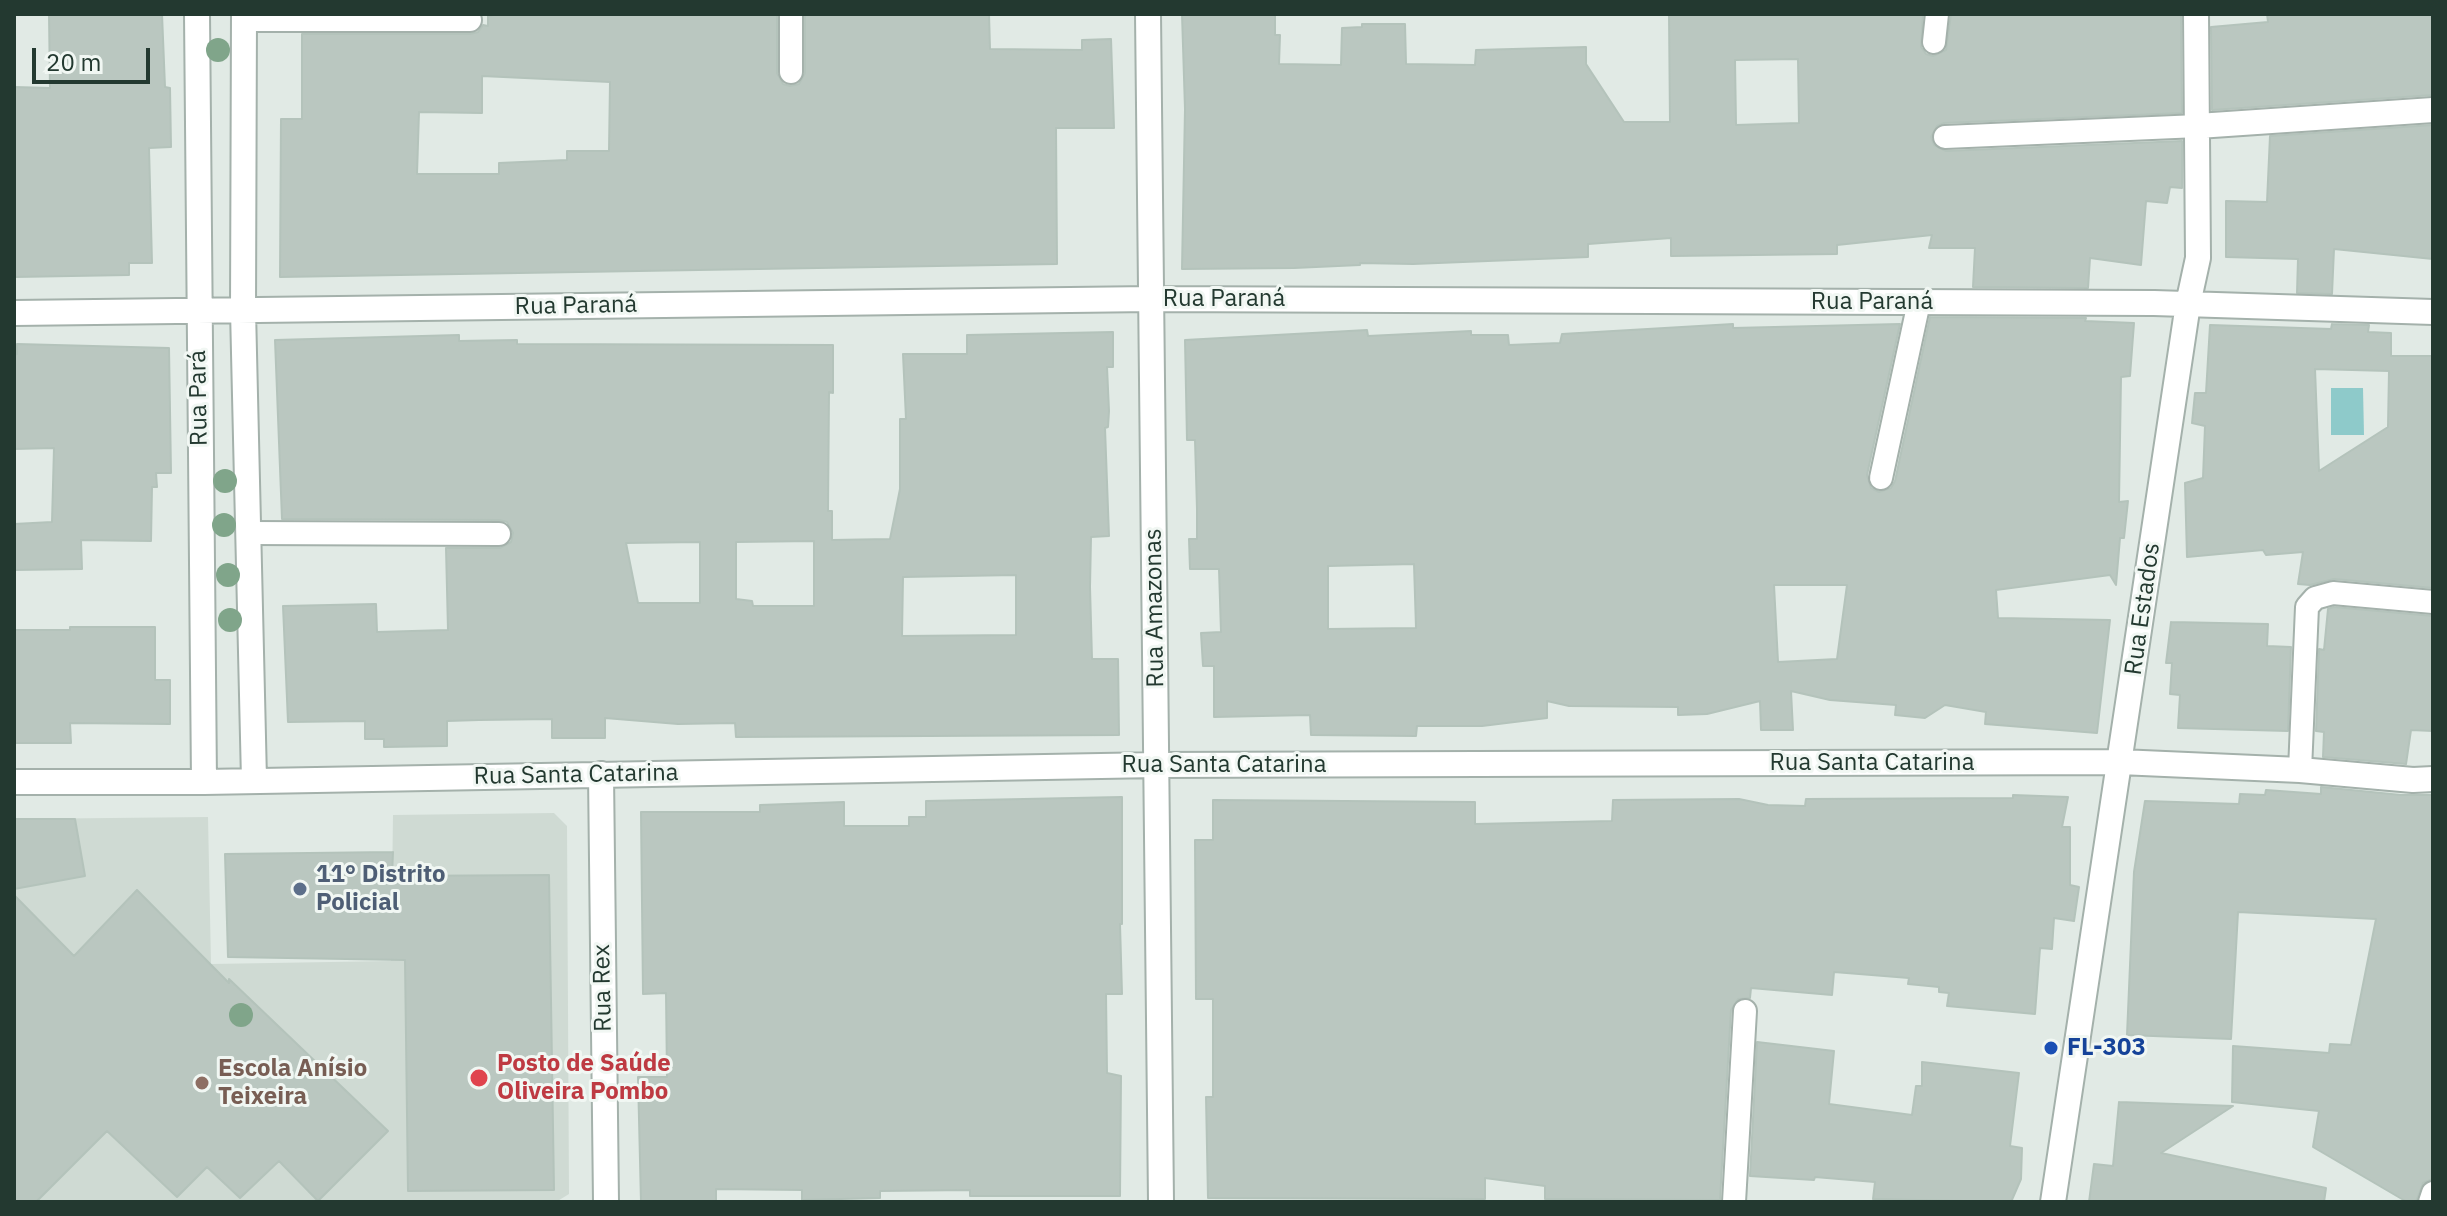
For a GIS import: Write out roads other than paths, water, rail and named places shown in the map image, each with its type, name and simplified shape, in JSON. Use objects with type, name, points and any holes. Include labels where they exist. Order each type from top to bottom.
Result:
[{"type":"street","name":"Rua Pará","points":[[197,14],[204,782]]},
{"type":"street","name":"Rua Amazonas","points":[[1148,14],[1161,1202]]},
{"type":"street","name":"Rua Estados","points":[[2053,1202],[2188,304],[2198,258],[2196,14]]},
{"type":"street","name":"Rua Pará","points":[[244,17],[243,310],[254,780]]},
{"type":"street","points":[[2198,126],[2433,110]]},
{"type":"street","name":"Rua Paraná","points":[[14,313],[1151,299],[2188,304],[2433,312]]},
{"type":"street","name":"Rua Santa Catarina","points":[[14,782],[204,782],[1157,765],[2120,762],[2433,779]]},
{"type":"street","name":"Rua Rex","points":[[601,774],[606,1202]]},
{"type":"lane","points":[[791,14],[791,72]]},
{"type":"lane","points":[[1934,42],[1937,14]]},
{"type":"lane","points":[[244,17],[470,20]]},
{"type":"lane","points":[[1945,137],[2198,126]]},
{"type":"lane","points":[[1881,478],[1919,302]]},
{"type":"lane","points":[[248,533],[499,534]]},
{"type":"lane","points":[[2300,770],[2307,607],[2315,598],[2333,593],[2433,602]]},
{"type":"lane","points":[[1734,1202],[1745,1011]]},
{"type":"lane","points":[[2430,1202],[2433,1193]]},
{"type":"water","points":[[2331,388],[2363,388],[2364,435],[2331,435]]},
{"type":"place","name":"11° Distrito Policial","points":[[300,889]]},
{"type":"place","name":"FL-303","points":[[2051,1048]]},
{"type":"place","name":"Posto de Saúde Oliveira Pombo","points":[[479,1078]]},
{"type":"place","name":"Escola Anísio Teixeira","points":[[202,1083]]}]
